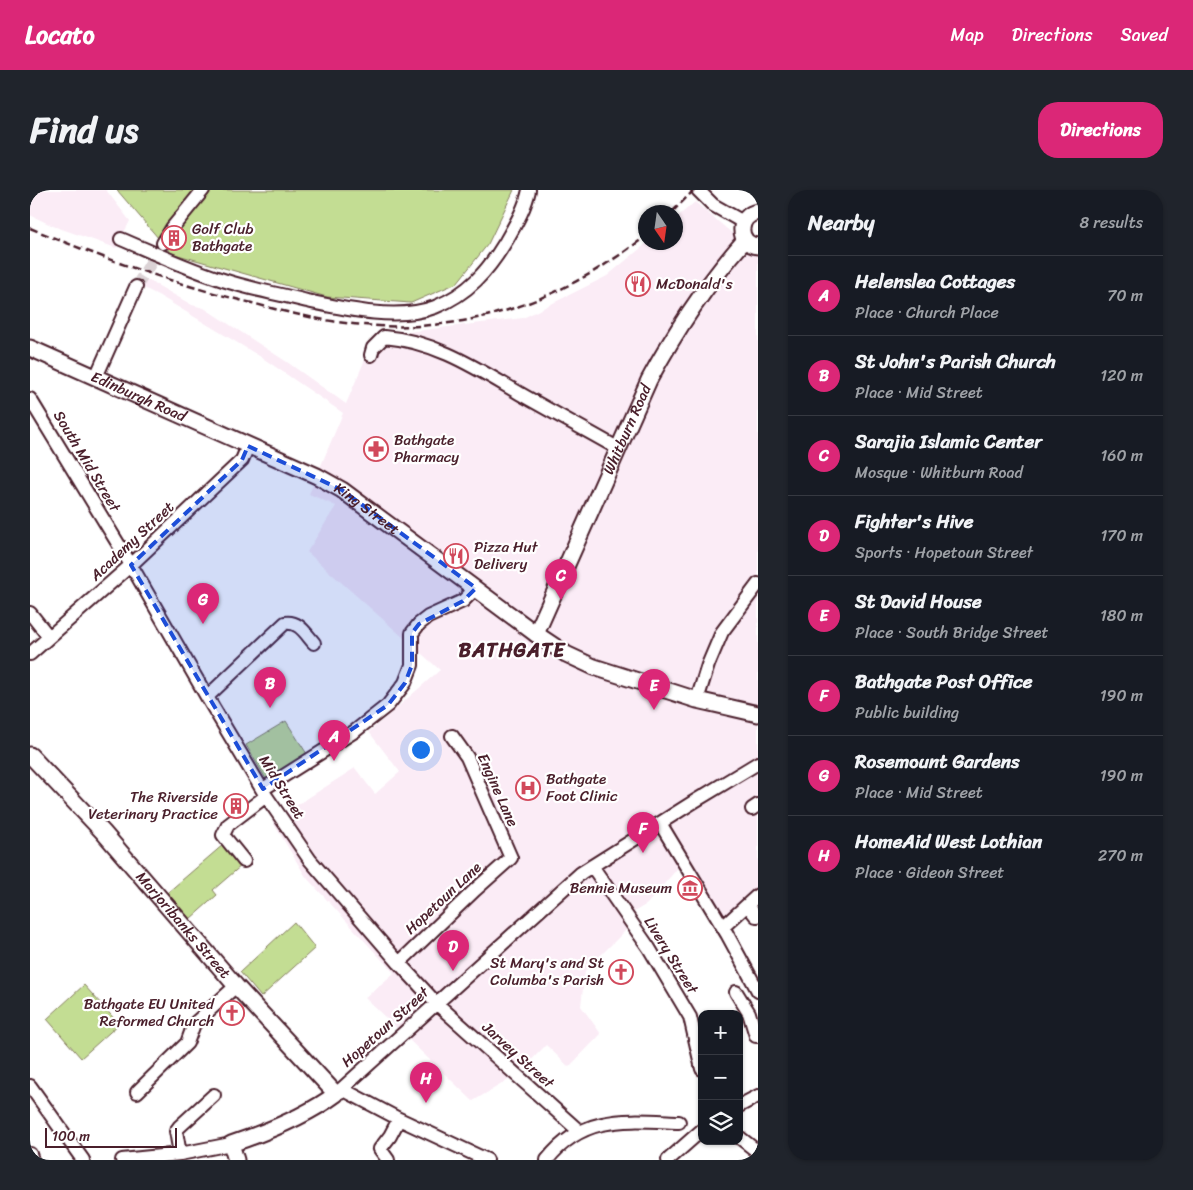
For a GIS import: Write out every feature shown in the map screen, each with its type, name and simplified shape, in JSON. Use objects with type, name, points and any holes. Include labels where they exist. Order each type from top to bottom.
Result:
[{"type":"main road","points":[[752,243],[741,231],[743,222],[749,215],[758,212]]},
{"type":"main road","name":"Whitburn Road","points":[[536,634],[649,380],[670,342],[706,287],[752,243]]},
{"type":"main road","name":"Edinburgh Road","points":[[30,348],[248,446]]},
{"type":"main road","name":"King Street","points":[[248,446],[306,470],[342,490],[536,634],[566,654],[594,667],[697,700],[758,714]]},
{"type":"main road","name":"Marjoribanks Street","points":[[30,755],[103,832],[236,986],[339,1091]]},
{"type":"main road","points":[[236,1160],[231,1144],[295,1118],[324,1103],[339,1091]]},
{"type":"street","points":[[163,242],[203,190]]},
{"type":"street","points":[[120,239],[184,265],[244,286],[342,309],[410,313],[433,308],[460,295],[475,283],[495,259],[514,227],[526,204],[529,190]]},
{"type":"street","points":[[698,190],[713,205],[743,222]]},
{"type":"street","points":[[96,377],[136,287]]},
{"type":"street","points":[[371,355],[373,348],[384,337],[405,339],[423,344],[483,372],[619,449]]},
{"type":"street","name":"South Mid Street","points":[[30,399],[131,565]]},
{"type":"street","name":"Academy Street","points":[[30,654],[131,565],[242,460],[248,446]]},
{"type":"street","name":"Mid Street","points":[[131,565],[207,697],[265,792],[310,860],[398,963],[436,1003]]},
{"type":"street","points":[[697,700],[708,665],[722,632],[758,584]]},
{"type":"street","points":[[244,861],[224,834],[228,825],[265,792],[355,731],[388,706],[405,683],[412,665],[412,633],[428,617],[463,601],[476,588]]},
{"type":"street","points":[[30,613],[49,637]]},
{"type":"street","points":[[207,697],[284,623],[291,622],[297,624],[309,641]]},
{"type":"street","name":"Engine Lane","points":[[452,736],[467,757],[511,858]]},
{"type":"street","name":"Hopetoun Street","points":[[339,1091],[574,879],[660,823],[758,763]]},
{"type":"street","points":[[660,823],[723,927],[758,991]]},
{"type":"street","name":"Hopetoun Lane","points":[[398,963],[511,858]]},
{"type":"street","name":"Livery Street","points":[[592,866],[671,982],[690,1017],[698,1055]]},
{"type":"street","points":[[723,927],[758,895]]},
{"type":"street","points":[[747,905],[758,916]]},
{"type":"street","points":[[137,1092],[187,1043],[194,1024],[236,986]]},
{"type":"street","points":[[736,992],[749,1013],[756,1036],[758,1036]]},
{"type":"street","name":"Jarvey Street","points":[[436,1003],[579,1131]]},
{"type":"street","points":[[30,1086],[83,1160]]},
{"type":"street","points":[[339,1091],[487,1160]]},
{"type":"street","points":[[180,1154],[176,1131],[214,1095]]},
{"type":"street","points":[[743,1104],[758,1096]]},
{"type":"street","points":[[388,1160],[380,1149],[399,1119]]},
{"type":"street","points":[[547,1160],[579,1131],[600,1124],[636,1120],[679,1122]]},
{"type":"street","points":[[668,1160],[698,1134]]},
{"type":"street","points":[[743,1140],[758,1152]]},
{"type":"street","points":[[122,1160],[180,1154],[231,1144]]},
{"type":"street","points":[[30,1154],[32,1160]]},
{"type":"highlighted area","points":[[248,446],[342,490],[476,588],[463,601],[419,624],[412,633],[412,665],[405,683],[388,705],[263,789],[131,565],[242,460]]},
{"type":"shaded area","points":[[30,190],[106,190],[130,221],[116,248],[53,226],[30,215]]},
{"type":"shaded area","points":[[695,202],[758,255],[758,895],[723,927],[683,862],[647,904],[632,913],[636,920],[585,971],[581,1006],[601,1034],[569,1067],[546,1045],[517,1075],[473,1101],[365,998],[394,973],[306,877],[272,821],[355,768],[375,794],[400,772],[369,732],[440,670],[307,552],[336,506],[309,494],[343,413],[261,357],[158,295],[132,282],[150,281],[192,305],[204,308],[287,362],[346,404],[375,336],[523,318],[607,276],[639,250],[683,250],[683,212]]},
{"type":"green space","points":[[117,190],[514,190],[488,244],[457,283],[411,303],[327,297],[171,253]]},
{"type":"green space","points":[[286,721],[307,754],[266,779],[246,745]]},
{"type":"green space","points":[[224,844],[242,865],[213,890],[217,895],[190,919],[167,893]]},
{"type":"green space","points":[[294,922],[315,948],[261,997],[240,972]]},
{"type":"green space","points":[[84,985],[119,1024],[81,1058],[47,1019]]},
{"type":"tunnel","points":[[136,287],[163,243]]},
{"type":"railway","points":[[679,205],[694,190]]},
{"type":"railway","points":[[30,228],[140,270],[223,296],[350,324],[403,326],[441,324],[478,318],[513,308],[548,295],[581,279],[638,242]]},
{"type":"place","name":"Golf Club Bathgate","points":[[174,238]]},
{"type":"place","name":"McDonald's","points":[[638,284]]},
{"type":"place","name":"Bathgate Pharmacy","points":[[376,449]]},
{"type":"place","name":"Pizza Hut Delivery","points":[[456,556]]},
{"type":"place","name":"Sarajia Islamic Center","points":[[561,600]]},
{"type":"place","name":"Rosemount Gardens","points":[[203,624]]},
{"type":"place","name":"St John's Parish Church","points":[[270,708]]},
{"type":"place","name":"St David House","points":[[654,710]]},
{"type":"place","name":"Helenslea Cottages","points":[[334,761]]},
{"type":"place","name":"Bathgate Foot Clinic","points":[[528,788]]},
{"type":"place","name":"The Riverside Veterinary Practice","points":[[236,806]]},
{"type":"place","name":"Bathgate Post Office","points":[[643,853]]},
{"type":"place","name":"Bennie Museum","points":[[690,888]]},
{"type":"place","name":"Fighter's Hive","points":[[453,971]]},
{"type":"place","name":"St Mary's and St Columba's Parish","points":[[621,972]]},
{"type":"place","name":"Bathgate EU United Reformed Church","points":[[232,1013]]},
{"type":"place","name":"HomeAid West Lothian","points":[[426,1103]]},
{"type":"district","name":"BATHGATE","points":[[512,650]]}]
